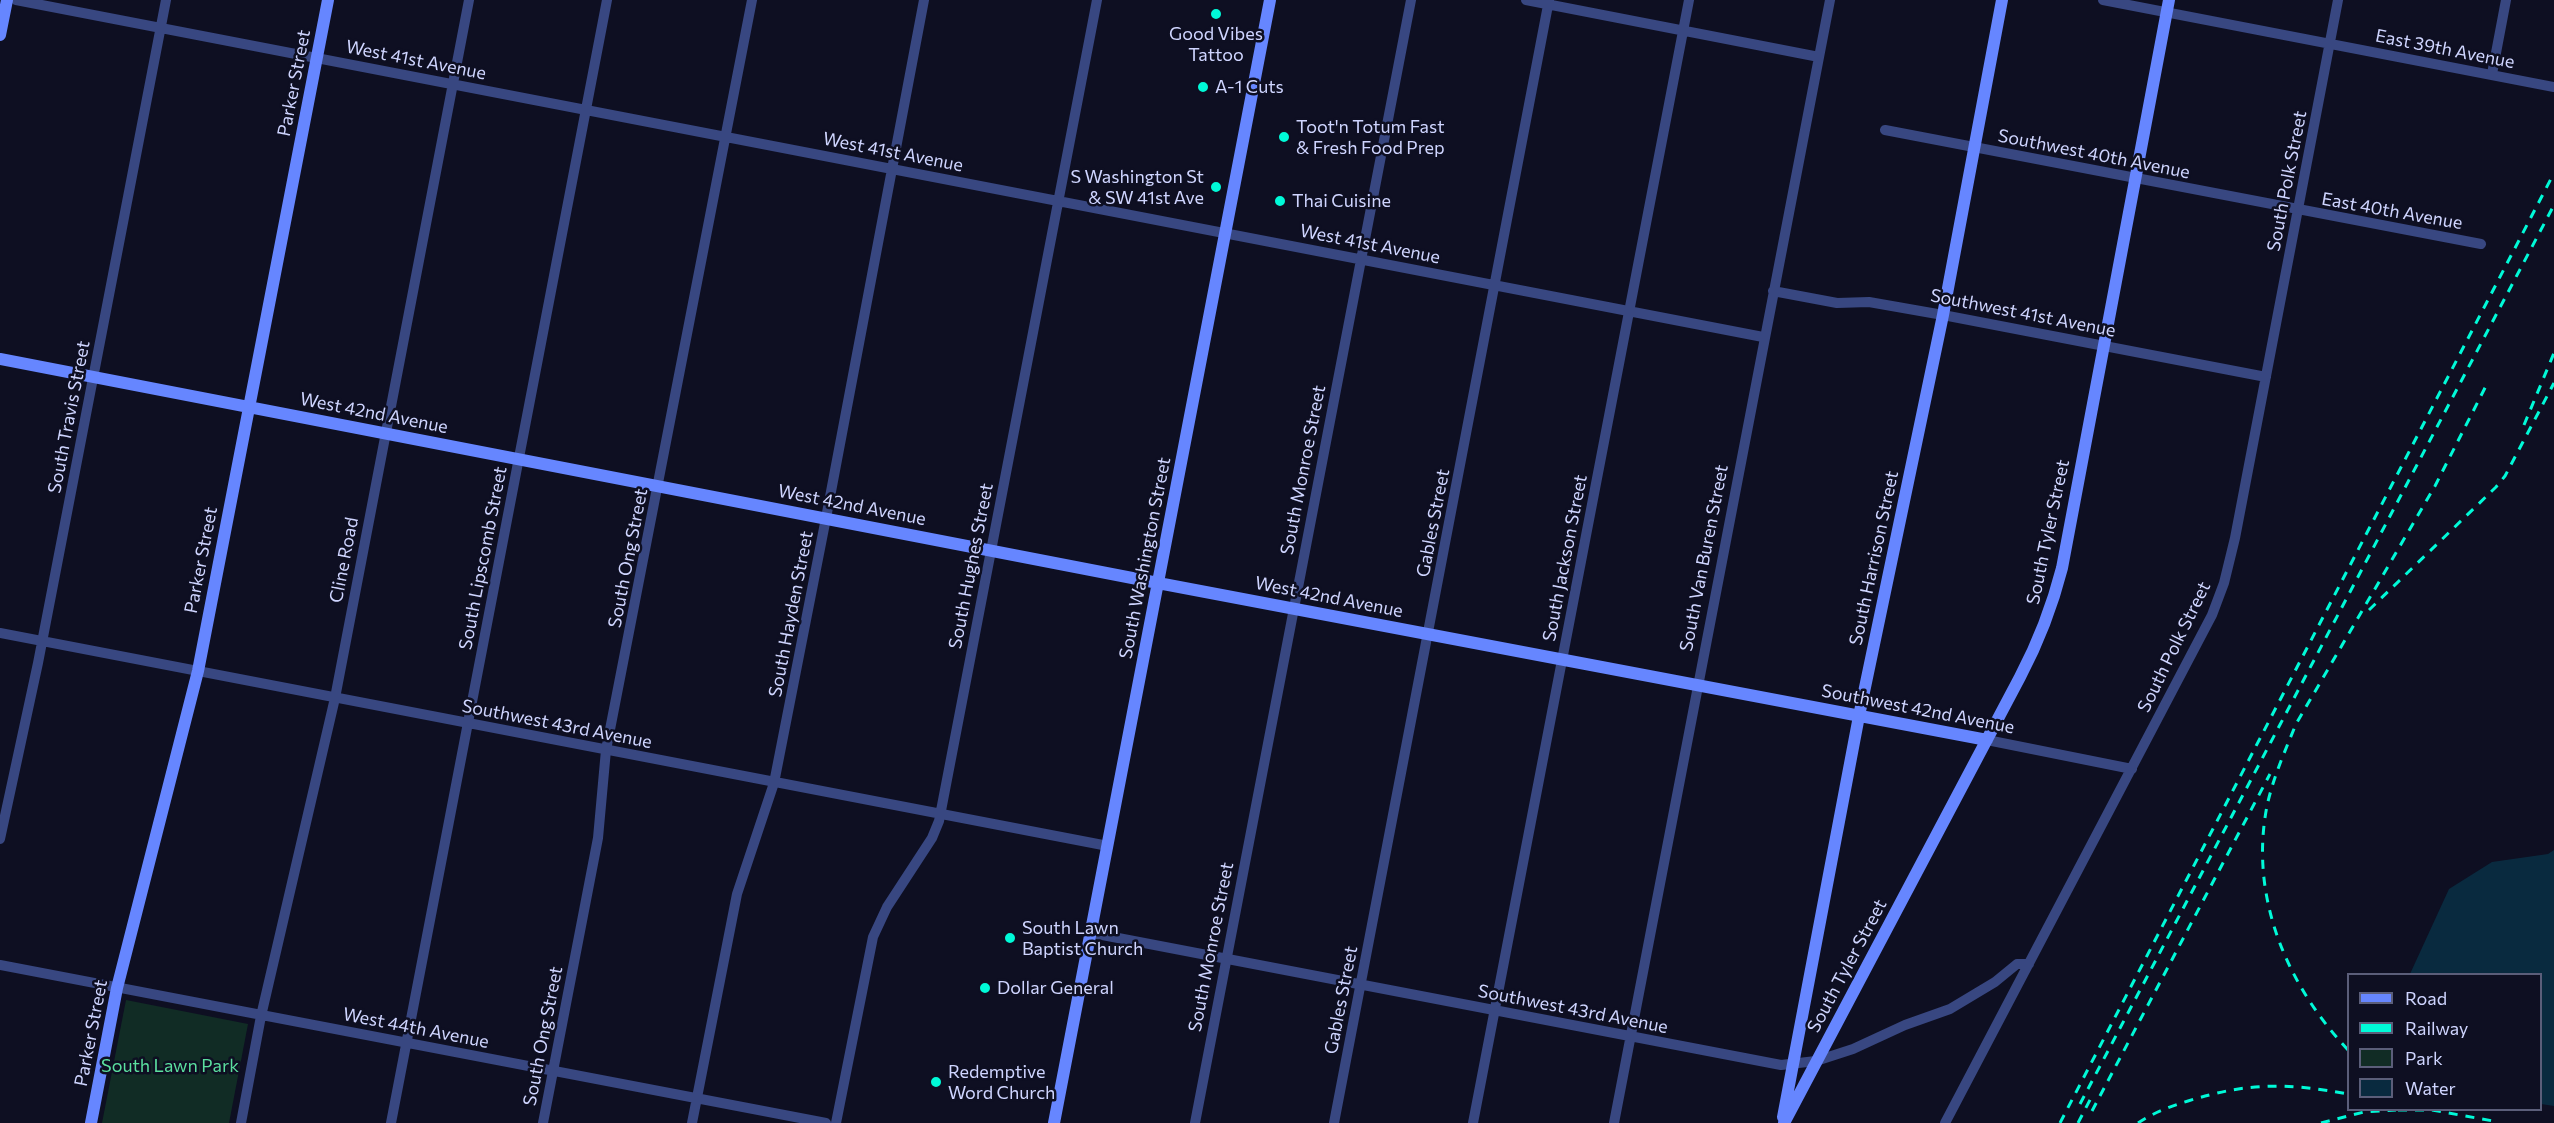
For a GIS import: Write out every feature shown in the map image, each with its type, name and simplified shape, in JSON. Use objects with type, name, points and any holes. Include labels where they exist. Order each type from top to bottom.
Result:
[{"type":"main road","points":[[0,35],[7,0]]},
{"type":"main road","name":"Parker Street","points":[[91,1123],[117,988],[198,671],[328,0]]},
{"type":"main road","name":"South Washington Street","points":[[1054,1123],[1270,0]]},
{"type":"main road","name":"South Harrison Street","points":[[1783,1123],[1859,716],[1943,315],[2002,0]]},
{"type":"main road","name":"South Tyler Street","points":[[1783,1123],[1987,740],[2039,640],[2051,610],[2062,568],[2168,6]]},
{"type":"main road","name":"West 42nd Avenue","points":[[0,359],[1696,685]]},
{"type":"main road","name":"Southwest 42nd Avenue","points":[[1696,685],[1987,740]]},
{"type":"street","name":"West 41st Avenue","points":[[16,0],[1764,337]]},
{"type":"street","name":"South Travis Street","points":[[0,839],[42,641],[165,0]]},
{"type":"street","name":"Cline Road","points":[[240,1123],[261,1016],[335,698],[384,433],[469,0]]},
{"type":"street","name":"South Lipscomb Street","points":[[391,1123],[607,0]]},
{"type":"street","name":"South Ong Street","points":[[543,1123],[598,838],[606,750],[752,0]]},
{"type":"street","name":"South Hayden Street","points":[[692,1123],[737,894],[774,783],[924,0]]},
{"type":"street","name":"South Hughes Street","points":[[836,1123],[873,938],[887,907],[932,838],[941,815],[1097,0]]},
{"type":"street","name":"South Monroe Street","points":[[1195,1123],[1411,0]]},
{"type":"street","points":[[1526,0],[1549,2],[1819,57]]},
{"type":"street","name":"South Jackson Street","points":[[1473,1123],[1689,0]]},
{"type":"street","name":"South Van Buren Street","points":[[1614,1123],[1696,685],[1830,0]]},
{"type":"street","name":"East 39th Avenue","points":[[2103,0],[2168,6],[2330,44],[2554,87]]},
{"type":"street","name":"South Polk Street","points":[[1945,1123],[2212,615],[2224,583],[2235,538],[2338,0]]},
{"type":"street","points":[[2492,74],[2506,0]]},
{"type":"street","name":"Gables Street","points":[[1334,1123],[1549,2]]},
{"type":"street","name":"Southwest 40th Avenue","points":[[1885,130],[2298,210]]},
{"type":"street","name":"East 40th Avenue","points":[[2298,210],[2481,244]]},
{"type":"street","name":"Southwest 41st Avenue","points":[[1773,291],[1837,303],[1869,302],[2266,377]]},
{"type":"street","name":"Southwest 43rd Avenue","points":[[0,633],[1108,846]]},
{"type":"street","name":"Southwest 42nd Avenue","points":[[1987,740],[2132,769]]},
{"type":"street","name":"Southwest 43rd Avenue","points":[[1092,933],[1781,1065],[1816,1061],[1853,1049],[1905,1025],[1950,1009],[1995,982],[2017,964],[2028,964]]},
{"type":"street","name":"West 44th Avenue","points":[[0,965],[826,1123]]},
{"type":"green space","name":"South Lawn Park","points":[[126,1000],[248,1024],[229,1123],[102,1123]]},
{"type":"water","points":[[2554,850],[2554,1106],[2542,1104],[2542,973],[2410,973],[2449,889],[2492,862],[2548,854]]},
{"type":"railway","points":[[2060,1123],[2554,173]]},
{"type":"railway","points":[[2080,1104],[2554,205]]},
{"type":"railway","points":[[2524,425],[2554,353]]},
{"type":"railway","points":[[2347,1049],[2326,1025],[2307,997],[2278,938],[2263,873],[2263,840],[2267,806],[2276,775],[2296,724],[2435,486],[2488,382]]},
{"type":"railway","points":[[2369,610],[2505,476],[2554,383]]},
{"type":"railway","points":[[2092,1111],[2270,774]]},
{"type":"railway","points":[[2138,1123],[2182,1103],[2230,1090],[2287,1086],[2347,1094]]},
{"type":"railway","points":[[2078,1123],[2091,1098]]},
{"type":"railway","points":[[2321,1123],[2364,1112],[2380,1111]]},
{"type":"railway","points":[[2438,1111],[2493,1121]]},
{"type":"place","name":"Good Vibes Tattoo","points":[[1216,14]]},
{"type":"place","name":"A-1 Cuts","points":[[1203,87]]},
{"type":"place","name":"Toot'n Totum Fast & Fresh Food Prep","points":[[1284,137]]},
{"type":"place","name":"S Washington St & SW 41st Ave","points":[[1216,187]]},
{"type":"place","name":"Thai Cuisine","points":[[1280,201]]},
{"type":"place","name":"South Lawn Baptist Church","points":[[1010,938]]},
{"type":"place","name":"Dollar General","points":[[985,988]]},
{"type":"place","name":"Redemptive Word Church","points":[[936,1082]]}]
